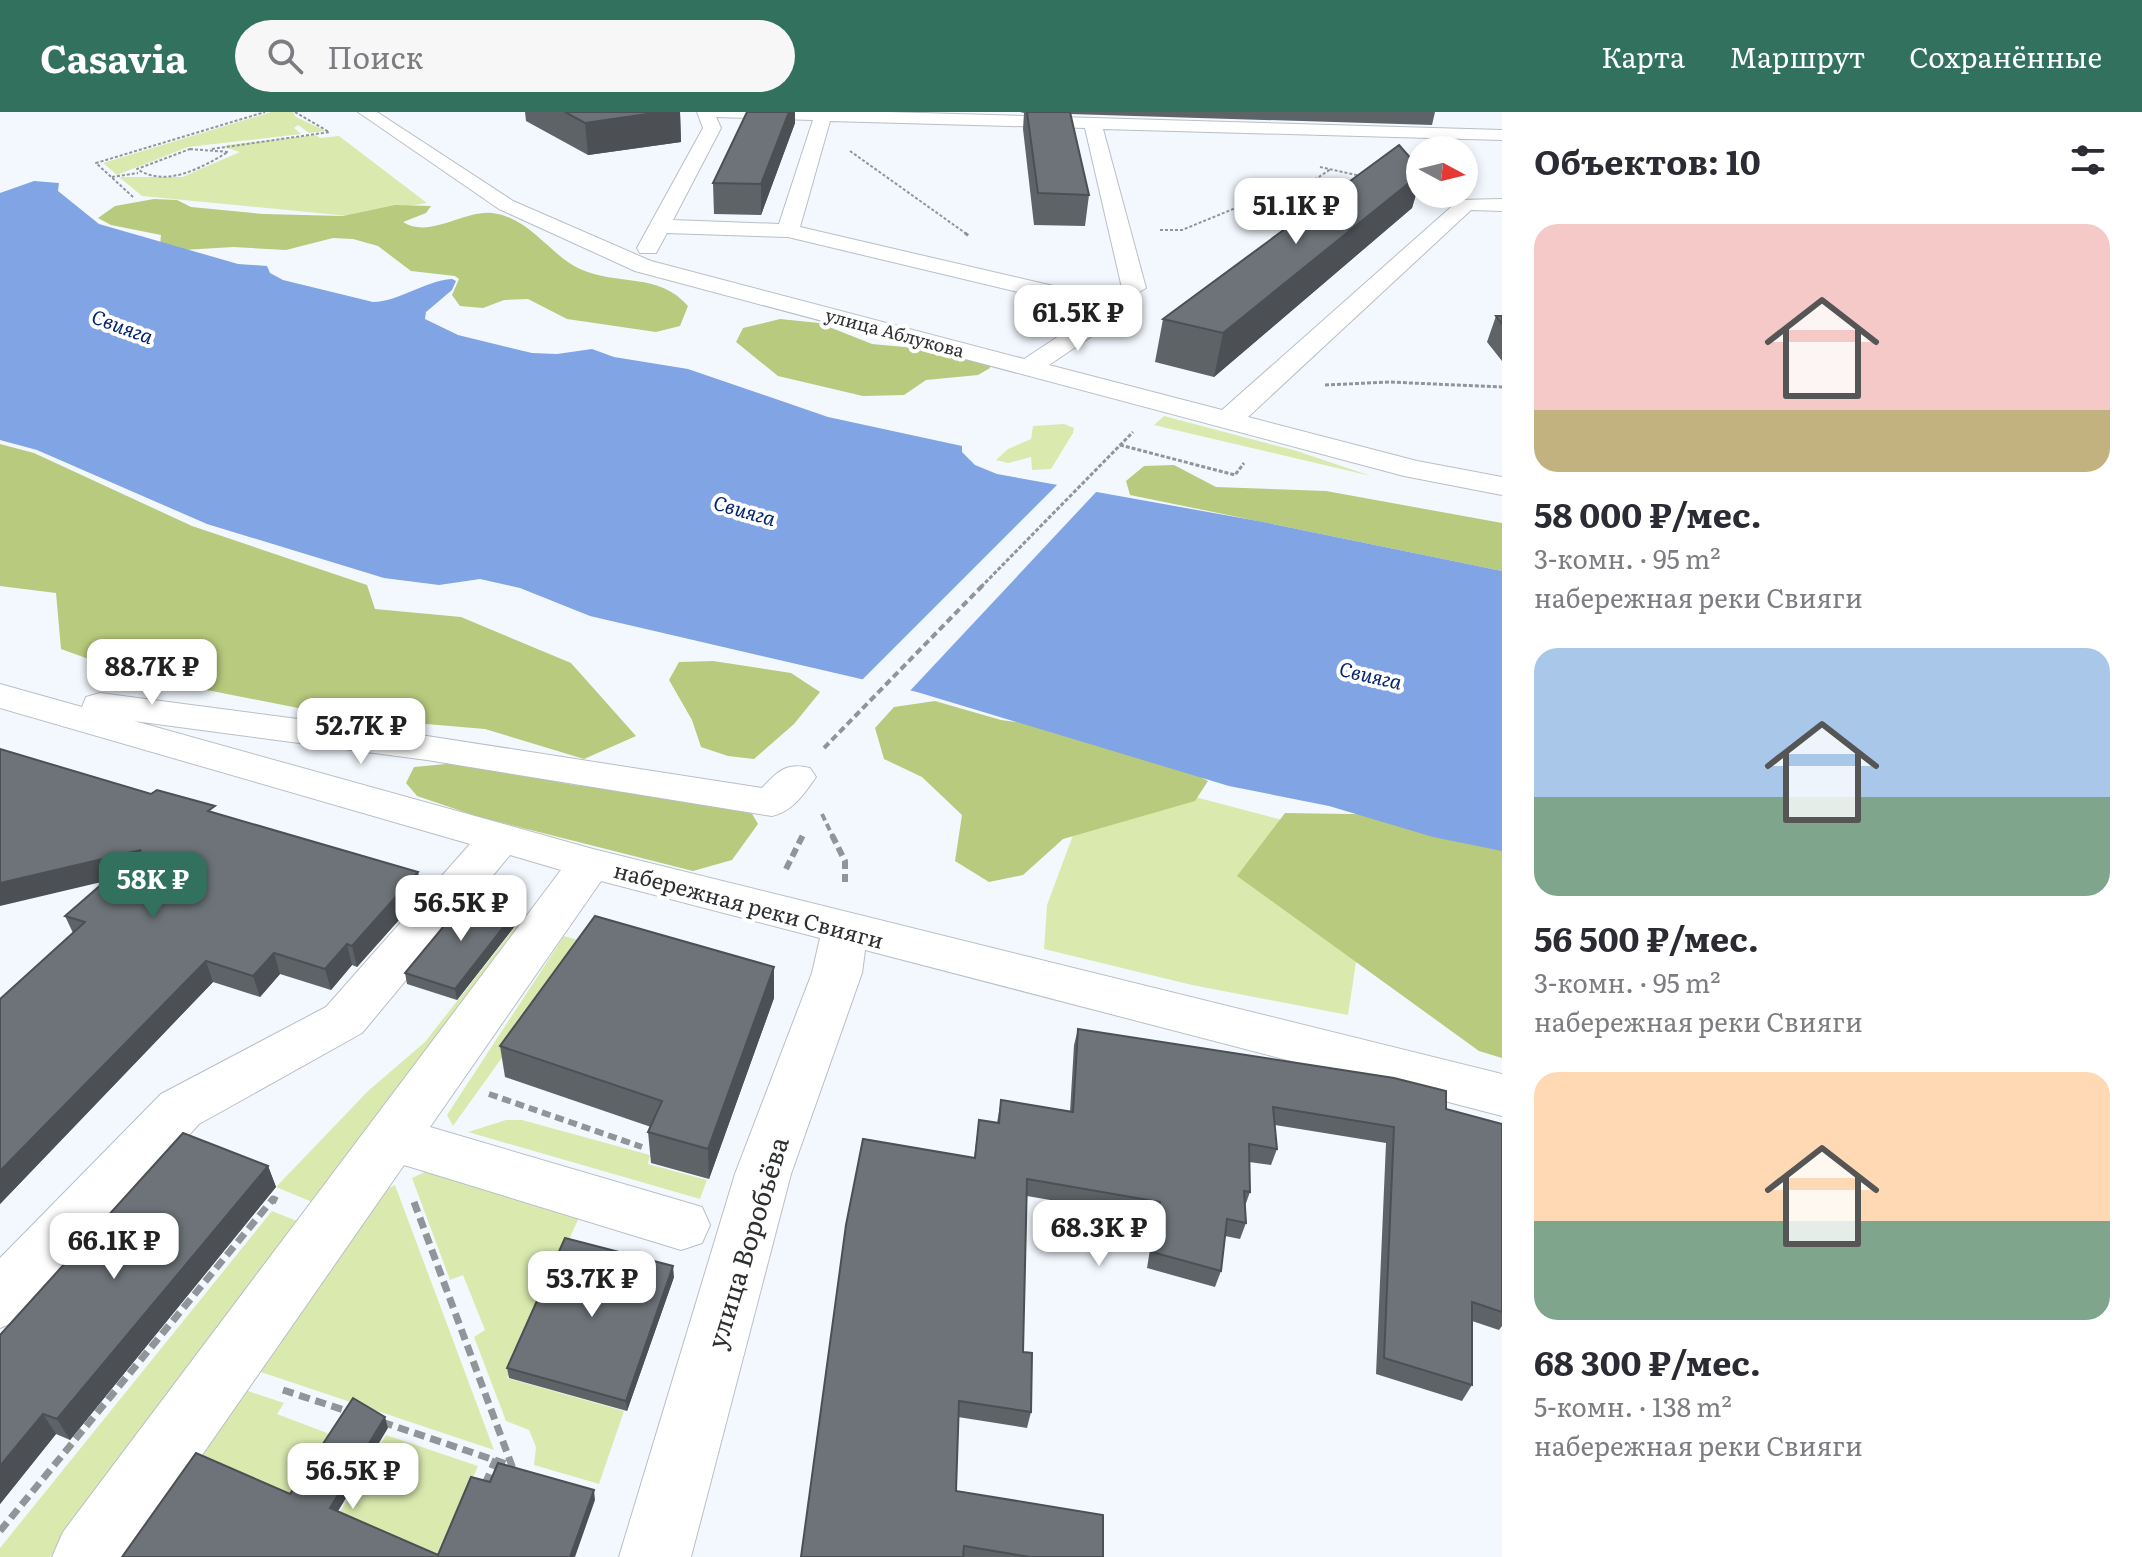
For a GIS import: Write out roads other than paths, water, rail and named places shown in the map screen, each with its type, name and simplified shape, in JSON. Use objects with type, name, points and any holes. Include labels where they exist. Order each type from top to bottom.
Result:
[{"type":"street","name":"улица Аблукова","points":[[366,112],[506,205],[643,266],[1415,470],[1502,486]]},
{"type":"street","points":[[1446,112],[1471,136]]},
{"type":"street","points":[[643,266],[658,226],[712,128],[705,115],[1502,135]]},
{"type":"street","points":[[788,231],[823,116]]},
{"type":"street","points":[[1093,124],[1134,288]]},
{"type":"street","points":[[1228,420],[1466,204],[1502,205]]},
{"type":"street","points":[[658,226],[788,231],[1117,308],[1029,367]]},
{"type":"street","points":[[12,700],[139,708],[427,748],[772,803],[795,777]]},
{"type":"street","name":"набережная реки Свияги","points":[[12,700],[499,839],[845,930],[1502,1095]]},
{"type":"street","points":[[0,1300],[180,1109],[344,1020],[499,839]]},
{"type":"street","points":[[88,1557],[590,863]]},
{"type":"street","name":"улица Воробьёва","points":[[655,1557],[763,1174],[837,973],[845,930]]},
{"type":"street","points":[[390,1138],[681,1225]]},
{"type":"water","name":"Свияга","points":[[34,181],[59,183],[58,191],[99,224],[238,264],[267,266],[270,273],[283,280],[373,302],[392,299],[431,283],[452,279],[456,281],[452,290],[426,312],[425,319],[458,335],[532,353],[557,354],[592,349],[614,357],[688,369],[828,417],[962,446],[962,452],[975,465],[997,474],[1258,521],[1502,571],[1502,851],[1433,837],[1329,806],[1229,786],[917,692],[590,616],[520,588],[480,579],[439,585],[384,578],[207,524],[37,450],[0,440],[0,193]]}]
